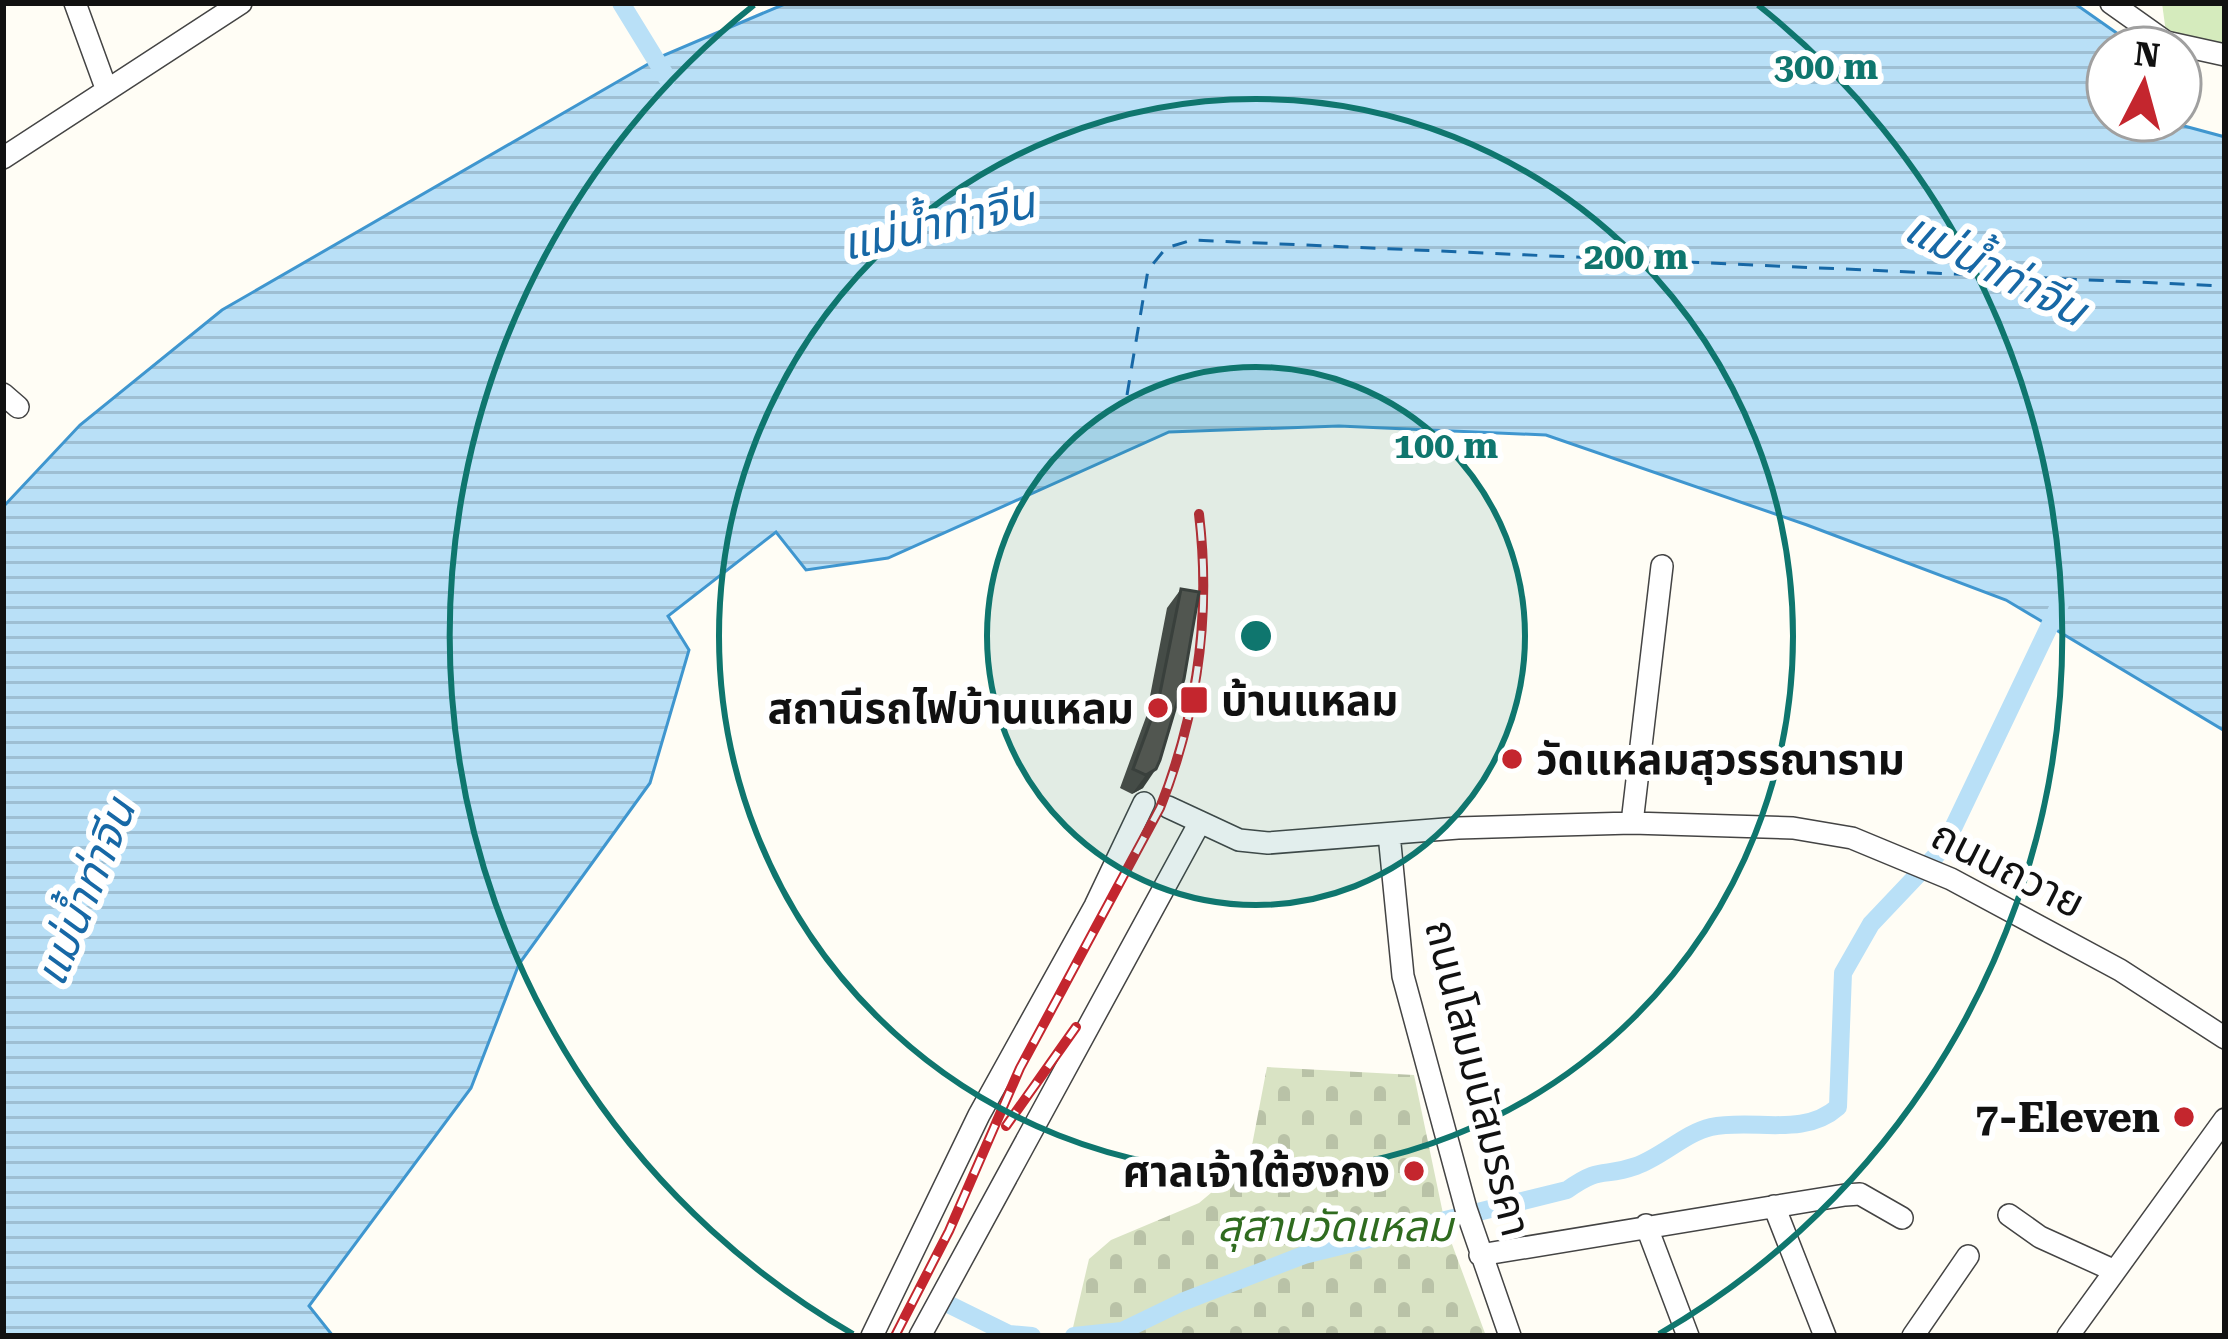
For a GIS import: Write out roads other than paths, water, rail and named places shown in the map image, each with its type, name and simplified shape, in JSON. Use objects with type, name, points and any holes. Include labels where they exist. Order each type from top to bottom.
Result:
[{"type":"street","points":[[75,3],[106,88]]},
{"type":"street","points":[[3,158],[241,3]]},
{"type":"street","points":[[2111,3],[2166,42],[2225,55]]},
{"type":"street","points":[[1632,823],[1662,566]]},
{"type":"street","points":[[872,1336],[980,1115],[1095,906],[1144,802]]},
{"type":"street","name":"ถนนถวาย","points":[[1168,808],[1239,840],[1268,843],[1632,823],[1793,828],[1852,838],[1951,879],[2120,970],[2225,1038]]},
{"type":"street","points":[[920,1336],[1200,822]]},
{"type":"street","name":"ถนนโสมมนัสมรรคา","points":[[1389,834],[1403,976],[1468,1216],[1510,1336]]},
{"type":"street","points":[[2068,1336],[2225,1119]]},
{"type":"street","points":[[1480,1255],[1860,1194],[1902,1219]]},
{"type":"street","points":[[1774,1206],[1825,1336]]},
{"type":"street","points":[[2009,1215],[2040,1237],[2115,1271]]},
{"type":"street","points":[[1646,1226],[1688,1336]]},
{"type":"street","points":[[1912,1336],[1968,1256]]},
{"type":"water","name":"แม่น้ำท่าจีน","points":[[787,3],[2074,3],[2104,24],[2084,24],[2084,144],[2204,144],[2204,131],[2225,137],[2225,731],[2006,600],[1546,435],[1339,426],[1169,432],[888,558],[806,570],[776,532],[668,616],[689,650],[650,783],[519,964],[471,1088],[309,1306],[333,1336],[3,1336],[3,507],[80,425],[222,310],[662,56]]},
{"type":"waterway","points":[[621,3],[667,78]]},
{"type":"waterway","points":[[1074,1336],[1122,1331],[1182,1302],[1304,1255],[1567,1190],[1595,1175],[1646,1162],[1711,1127],[1794,1125],[1838,1107],[1843,973],[1871,924],[1944,847],[2060,604]]},
{"type":"waterway","points":[[950,1305],[1009,1334],[1032,1336]]},
{"type":"railway","points":[[895,1336],[949,1231],[1020,1068],[1160,808],[1184,736],[1198,663],[1203,589],[1199,514]]},
{"type":"railway","points":[[1006,1126],[1076,1027]]},
{"type":"place","name":"บ้านแหลม","points":[[1194,700]]},
{"type":"place","name":"สถานีรถไฟบ้านแหลม","points":[[1158,708]]},
{"type":"place","name":"วัดแหลมสุวรรณาราม","points":[[1512,759]]},
{"type":"place","name":"7-Eleven","points":[[2184,1117]]},
{"type":"place","name":"ศาลเจ้าใต้ฮงกง","points":[[1414,1171]]},
{"type":"park label","name":"สุสานวัดแหลม","points":[[1335,1226]]}]
